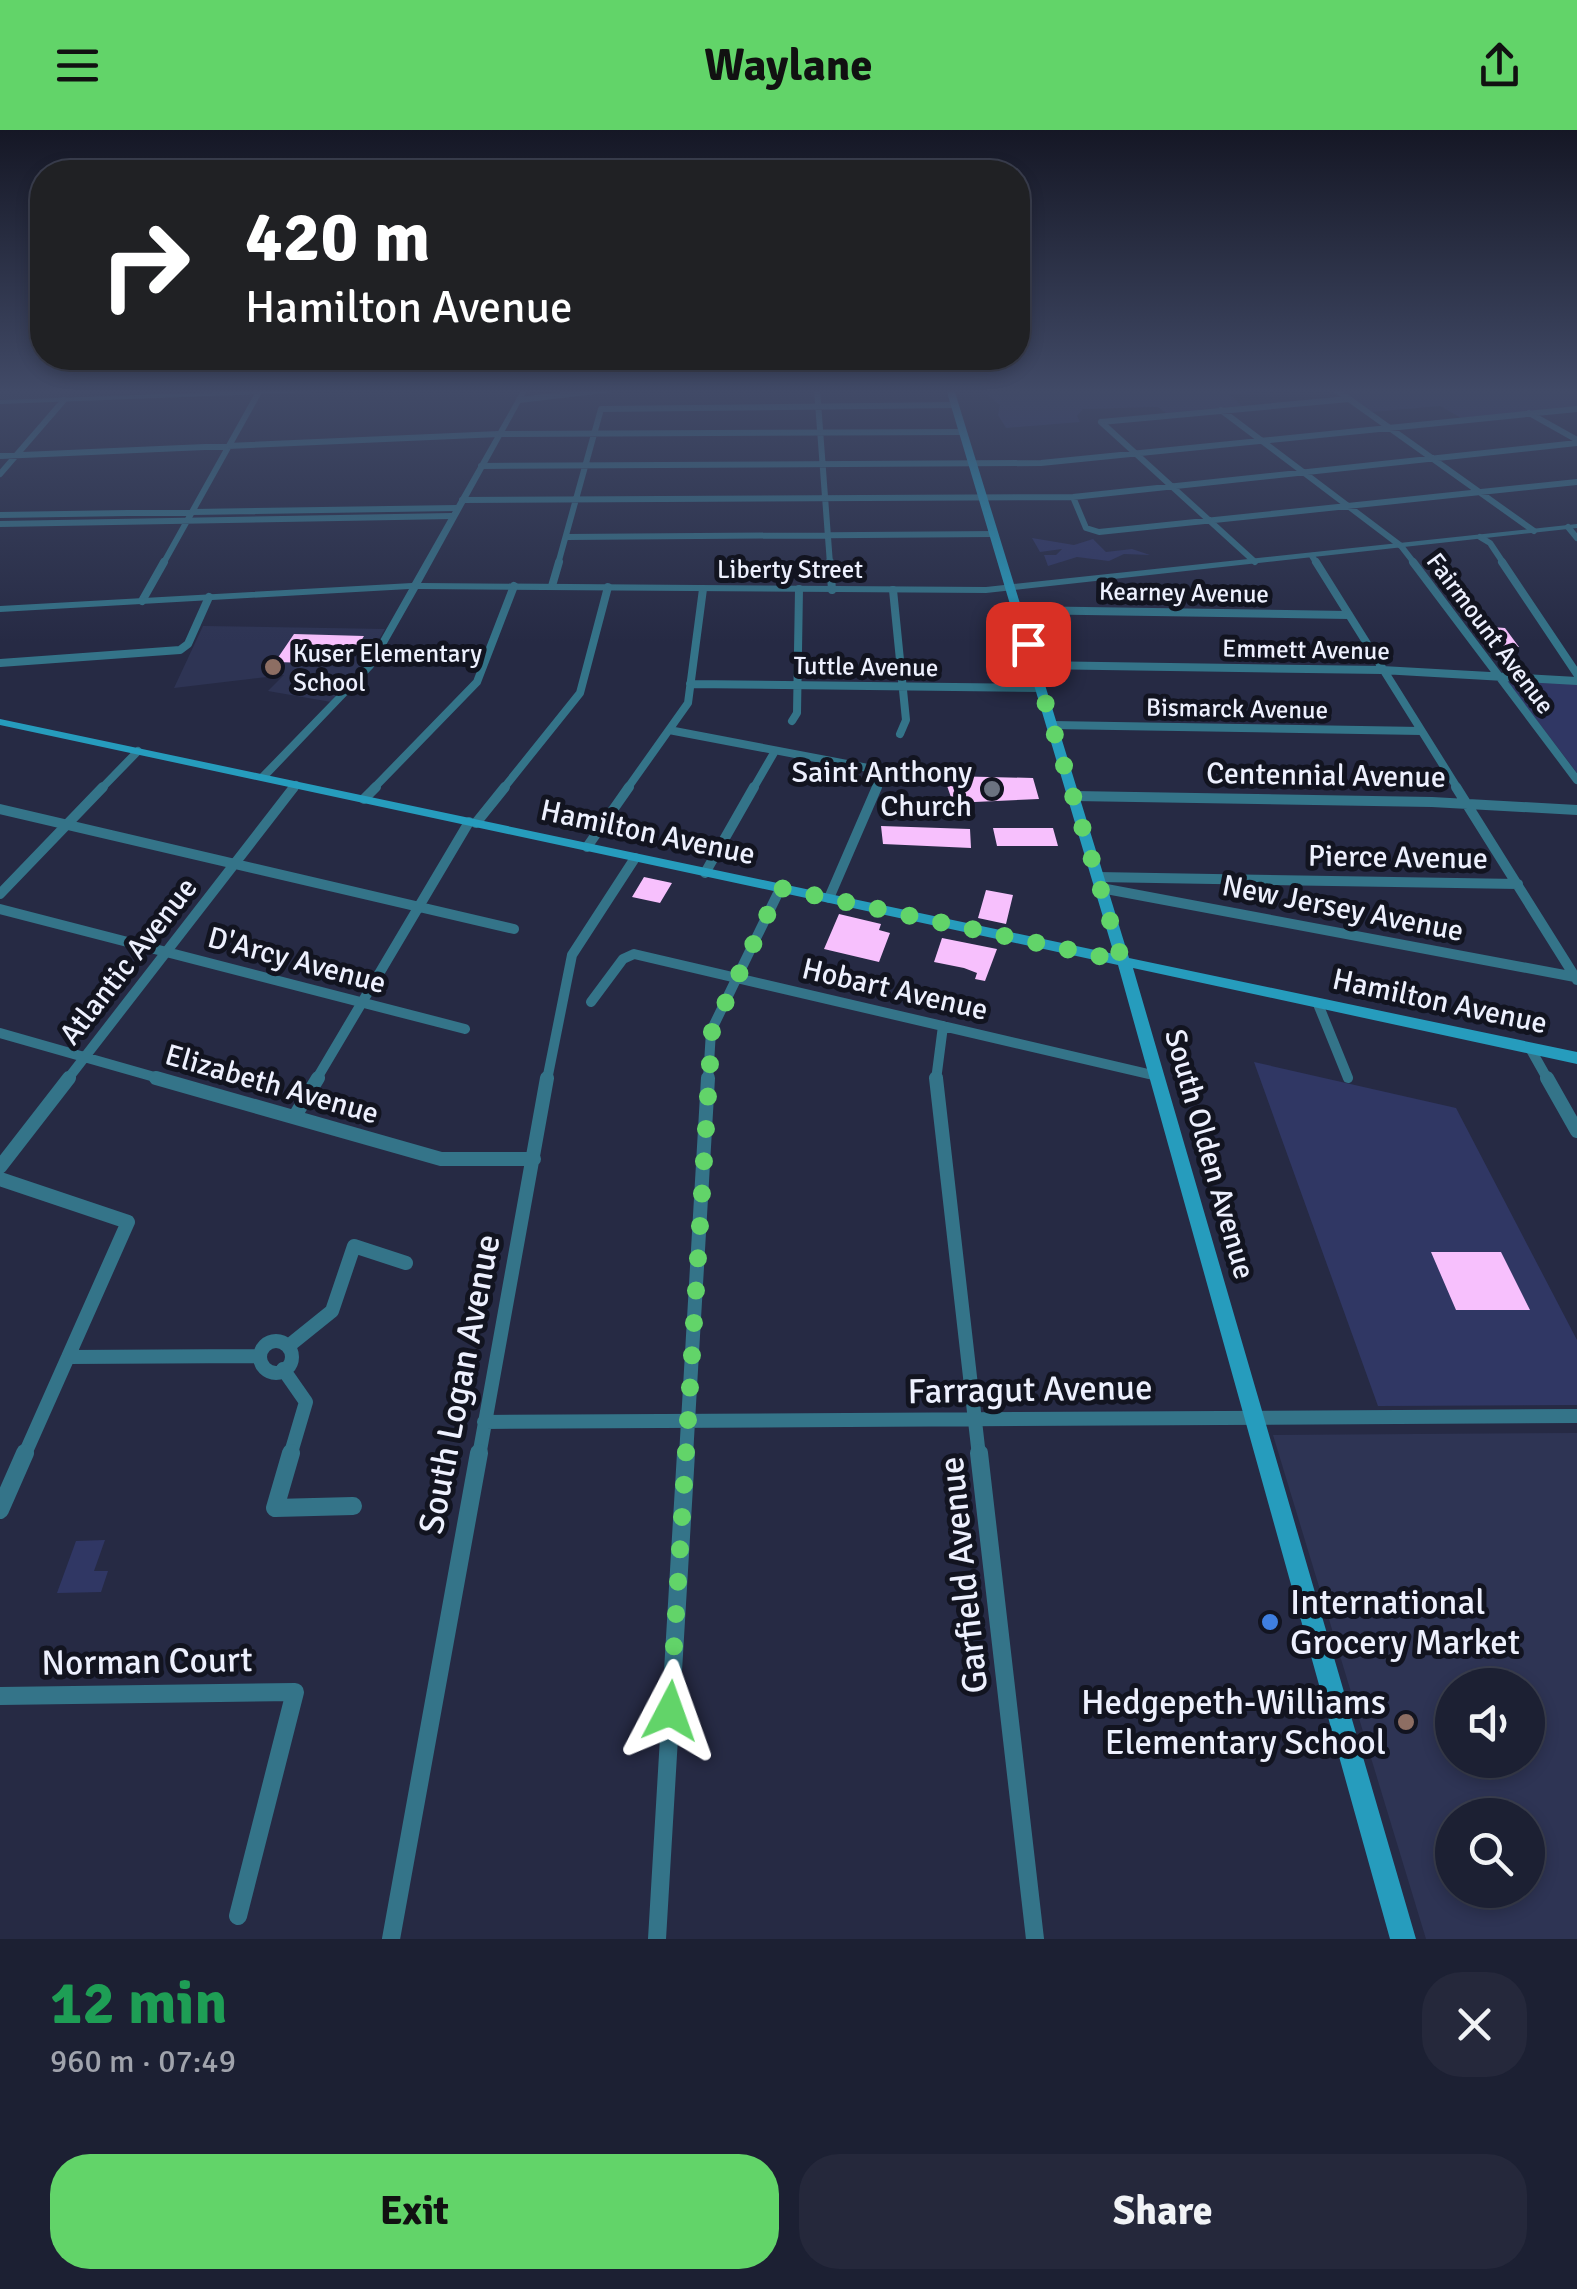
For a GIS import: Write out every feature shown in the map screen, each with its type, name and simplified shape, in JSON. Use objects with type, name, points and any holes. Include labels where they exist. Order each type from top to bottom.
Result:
[{"type":"main road","name":"South Olden Avenue","points":[[976,473],[1158,1076],[1403,1939]]},
{"type":"main road","name":"Hamilton Avenue","points":[[0,722],[1577,1058]]},
{"type":"street","points":[[142,601],[214,473]]},
{"type":"street","points":[[262,778],[370,666],[478,473]]},
{"type":"street","points":[[552,586],[583,473]]},
{"type":"street","points":[[825,473],[832,590]]},
{"type":"street","points":[[1155,473],[1255,562]]},
{"type":"street","points":[[0,524],[187,523],[575,499],[1073,497],[1278,473]]},
{"type":"street","name":"Fairmount Avenue","points":[[1306,473],[1401,546],[1577,780]]},
{"type":"street","points":[[1453,473],[1534,530]]},
{"type":"street","points":[[1073,497],[1092,532],[1577,482]]},
{"type":"street","points":[[0,515],[457,508]]},
{"type":"street","points":[[1572,526],[1577,538]]},
{"type":"street","name":"Liberty Street","points":[[0,609],[414,586],[1012,589],[1572,526]]},
{"type":"street","points":[[566,538],[995,534]]},
{"type":"street","points":[[1480,537],[1490,543],[1577,678]]},
{"type":"street","points":[[1312,556],[1576,978]]},
{"type":"street","points":[[364,800],[477,682],[514,586]]},
{"type":"street","points":[[295,1116],[472,823],[580,693],[608,587]]},
{"type":"street","points":[[587,848],[688,703],[704,588]]},
{"type":"street","points":[[792,721],[798,713],[800,589]]},
{"type":"street","points":[[893,590],[906,720],[900,734]]},
{"type":"street","points":[[0,663],[185,648],[209,597]]},
{"type":"street","name":"Kearney Avenue","points":[[1018,610],[1349,615]]},
{"type":"street","name":"Emmett Avenue","points":[[1034,664],[1577,678]]},
{"type":"street","name":"Tuttle Avenue","points":[[690,684],[1041,688]]},
{"type":"street","name":"Bismarck Avenue","points":[[1052,725],[1421,730]]},
{"type":"street","points":[[669,730],[884,772],[829,898]]},
{"type":"street","points":[[705,873],[775,750]]},
{"type":"street","points":[[0,894],[138,751]]},
{"type":"street","name":"Atlantic Avenue","points":[[0,1167],[296,785]]},
{"type":"street","name":"Centennial Avenue","points":[[1074,796],[1467,803],[1577,810]]},
{"type":"street","points":[[0,809],[514,930]]},
{"type":"street","name":"South Logan Avenue","points":[[391,1939],[572,955],[635,858]]},
{"type":"street","points":[[1148,894],[1144,886],[1154,878]]},
{"type":"street","name":"Pierce Avenue","points":[[1099,882],[1154,878],[1518,884]]},
{"type":"street","name":"New Jersey Avenue","points":[[1099,882],[1560,978],[1576,978]]},
{"type":"street","points":[[657,1939],[712,1031],[780,888]]},
{"type":"street","name":"D'Arcy Avenue","points":[[0,909],[465,1029]]},
{"type":"street","name":"Hobart Avenue","points":[[591,1002],[623,959],[634,954],[1158,1076]]},
{"type":"street","points":[[1318,1004],[1348,1078]]},
{"type":"street","name":"Garfield Avenue","points":[[943,1026],[935,1071],[1035,1939]]},
{"type":"street","name":"Elizabeth Avenue","points":[[0,1032],[441,1159],[534,1160]]},
{"type":"street","points":[[1530,1048],[1577,1131]]},
{"type":"street","points":[[0,1179],[128,1222],[0,1510]]},
{"type":"street","points":[[68,1357],[260,1356],[275,1342],[291,1344],[332,1311],[354,1246],[406,1263]]},
{"type":"street","points":[[260,1356],[264,1371],[283,1369],[294,1354],[291,1344]]},
{"type":"street","points":[[283,1369],[299,1386],[306,1402],[275,1508],[353,1506]]},
{"type":"street","name":"Farragut Avenue","points":[[484,1422],[1577,1416]]},
{"type":"street","name":"Norman Court","points":[[0,1696],[294,1692],[238,1916]]},
{"type":"shaded area","points":[[1032,538],[1074,545],[1093,539],[1106,552],[1132,549],[1150,555],[1124,554],[1109,561],[1077,557],[1048,566],[1044,555],[1056,555],[1062,549],[1040,552]]},
{"type":"shaded area","name":"Kuser Elementary School","points":[[203,626],[385,629],[368,658],[331,702],[268,691],[284,675],[174,688]]},
{"type":"shaded area","points":[[1506,680],[1577,683],[1577,773]]},
{"type":"shaded area","points":[[1254,1062],[1456,1108],[1577,1340],[1577,1405],[1378,1406]]},
{"type":"shaded area","name":"Hedgepeth-Williams Elementary School","points":[[1577,1433],[1577,1939],[1426,1939],[1273,1435]]},
{"type":"shaded area","points":[[105,1540],[94,1571],[108,1571],[101,1592],[57,1593],[76,1541]]},
{"type":"building","points":[[1476,628],[1505,628],[1519,647],[1488,646]]},
{"type":"building","name":"Kuser Elementary School","points":[[294,634],[364,636],[347,664],[275,662]]},
{"type":"building","name":"Saint Anthony Church","points":[[949,776],[1033,778],[1039,799],[953,803],[945,780]]},
{"type":"building","points":[[881,826],[970,829],[971,848],[883,844]]},
{"type":"building","points":[[993,828],[1053,828],[1058,846],[997,846]]},
{"type":"building","points":[[644,877],[672,883],[660,903],[632,897]]},
{"type":"building","points":[[986,890],[1013,895],[1006,924],[978,918]]},
{"type":"building","points":[[839,914],[881,924],[879,930],[890,933],[879,962],[824,949]]},
{"type":"building","points":[[942,938],[997,949],[985,981],[975,979],[977,973],[964,968],[934,962]]},
{"type":"building","points":[[1431,1252],[1501,1252],[1530,1310],[1456,1310]]},
{"type":"place","name":"Kuser Elementary School","points":[[273,667]]},
{"type":"place","name":"Saint Anthony Church","points":[[992,789]]},
{"type":"place","name":"International Grocery Market","points":[[1270,1622]]},
{"type":"place","name":"Hedgepeth-Williams Elementary School","points":[[1406,1722]]},
{"type":"route","points":[[670,1711],[712,1031],[780,888],[1122,961],[1028,644]]}]
